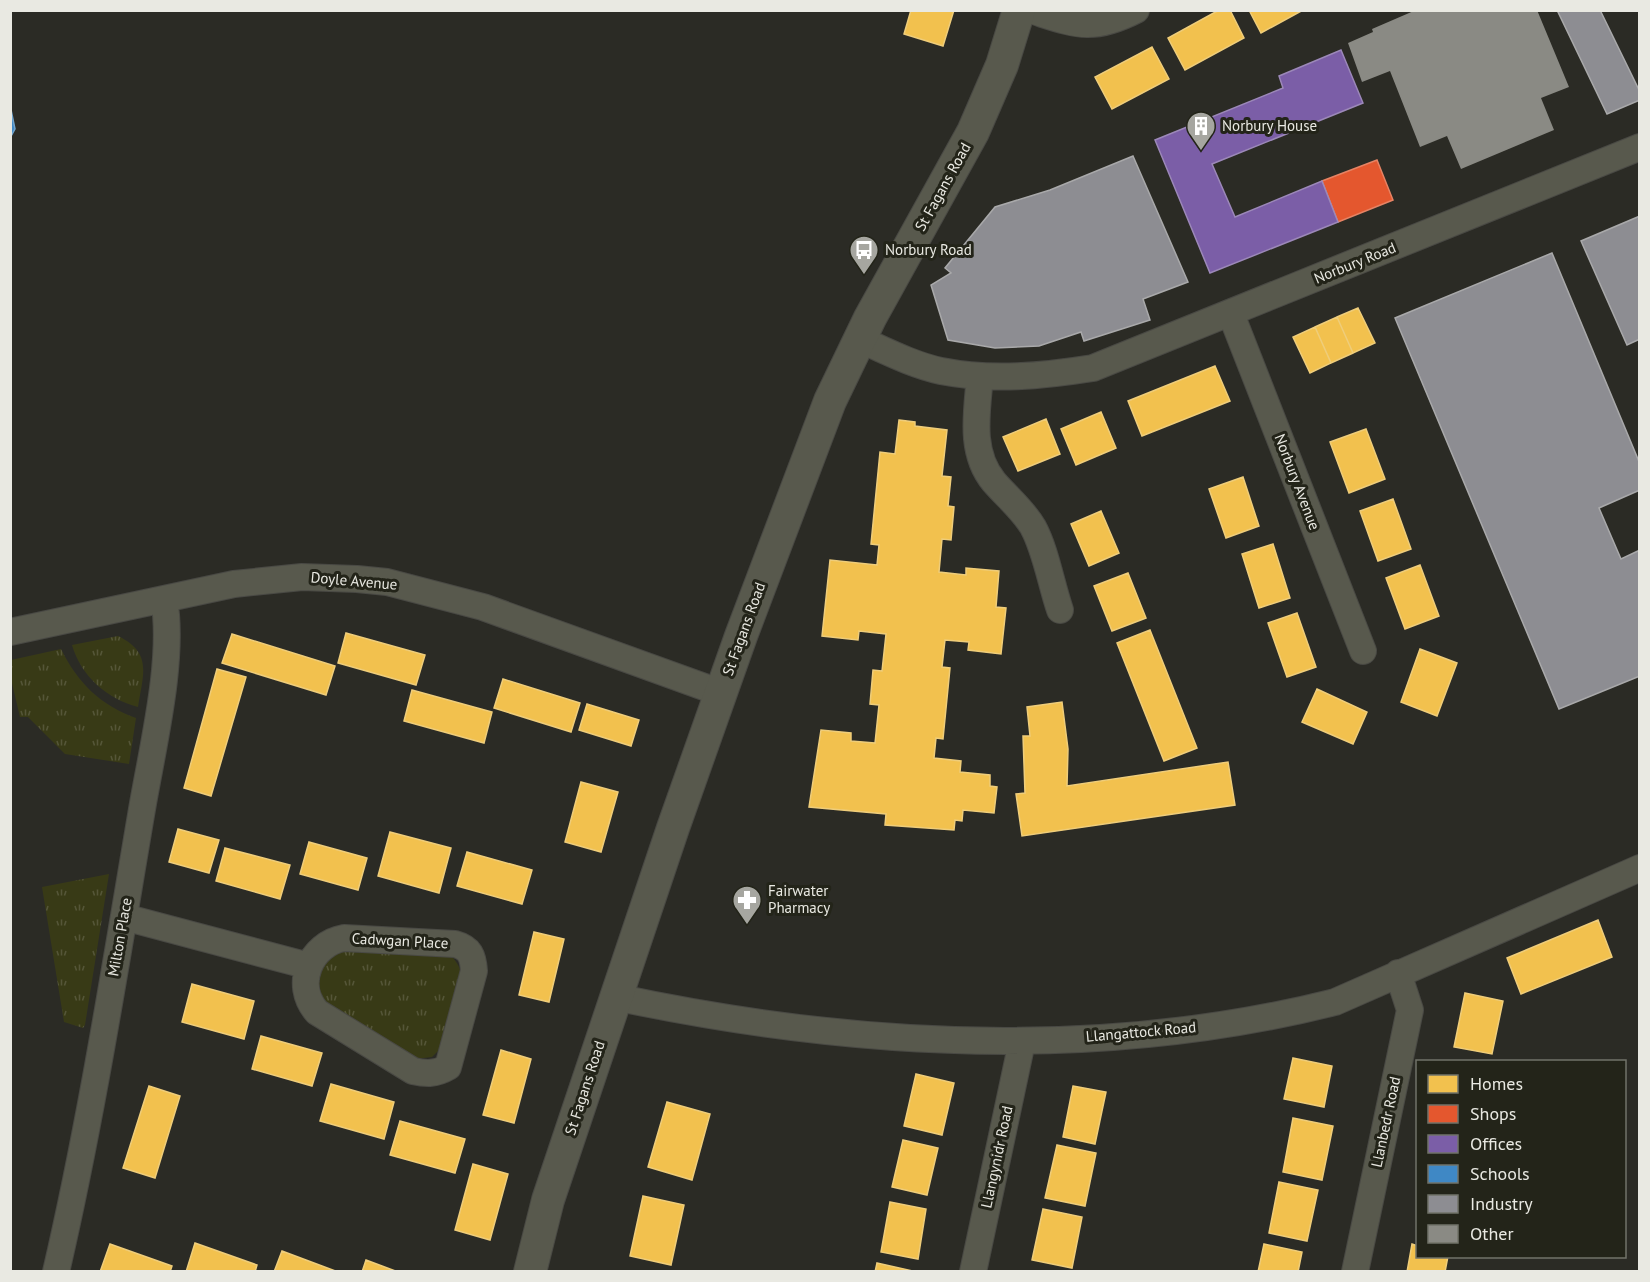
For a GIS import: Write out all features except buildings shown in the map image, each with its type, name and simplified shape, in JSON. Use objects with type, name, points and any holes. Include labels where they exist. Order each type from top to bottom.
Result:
[{"type":"street","name":"St Fagans Road","points":[[530,1272],[548,1200],[615,997],[721,693],[830,400],[859,339],[973,132],[1002,65],[1019,10]]},
{"type":"street","points":[[1030,10],[1081,26],[1102,24],[1136,10]]},
{"type":"street","name":"Norbury Road","points":[[859,339],[918,365],[941,371],[980,376],[1052,375],[1093,369],[1640,147]]},
{"type":"street","name":"Norbury Avenue","points":[[1232,314],[1363,651]]},
{"type":"street","points":[[980,376],[976,437],[982,461],[992,479],[1024,513],[1035,530],[1060,610]]},
{"type":"street","name":"Doyle Avenue","points":[[10,632],[234,584],[323,577],[387,582],[483,608],[721,693]]},
{"type":"street","name":"Milton Place","points":[[56,1272],[70,1210],[124,917],[167,649],[168,628],[164,599]]},
{"type":"street","name":"Llangattock Road","points":[[615,997],[696,1014],[869,1034],[1022,1042],[1181,1029],[1287,1014],[1344,999],[1371,989],[1398,973],[1640,868]]},
{"type":"street","points":[[124,917],[309,966]]},
{"type":"street","name":"Cadwgan Place","points":[[344,938],[455,944],[466,947],[473,958],[474,971],[448,1067],[438,1073],[426,1074],[413,1071],[317,1012],[309,1004],[306,990],[309,966],[317,950],[332,940],[344,938]]},
{"type":"street","name":"Llanbedr Road","points":[[1355,1272],[1410,1010],[1398,973]]},
{"type":"street","name":"Llangynidr Road","points":[[973,1272],[1022,1042]]},
{"type":"green space","points":[[118,636],[137,650],[141,657],[143,675],[138,707],[116,698],[97,685],[82,667],[72,645]]},
{"type":"green space","points":[[61,649],[75,672],[91,691],[111,707],[136,718],[129,764],[65,754],[28,717],[20,717],[11,679],[11,660]]},
{"type":"green space","points":[[109,874],[83,1028],[64,1022],[42,887]]},
{"type":"green space","points":[[343,949],[450,954],[460,970],[459,988],[440,1049],[432,1057],[415,1059],[322,1003],[319,987],[321,972],[329,958]]},
{"type":"place","name":"Norbury House","points":[[1201,152]]},
{"type":"place","name":"Norbury Road","points":[[864,276]]},
{"type":"place","name":"Fairwater Pharmacy","points":[[747,926]]}]
